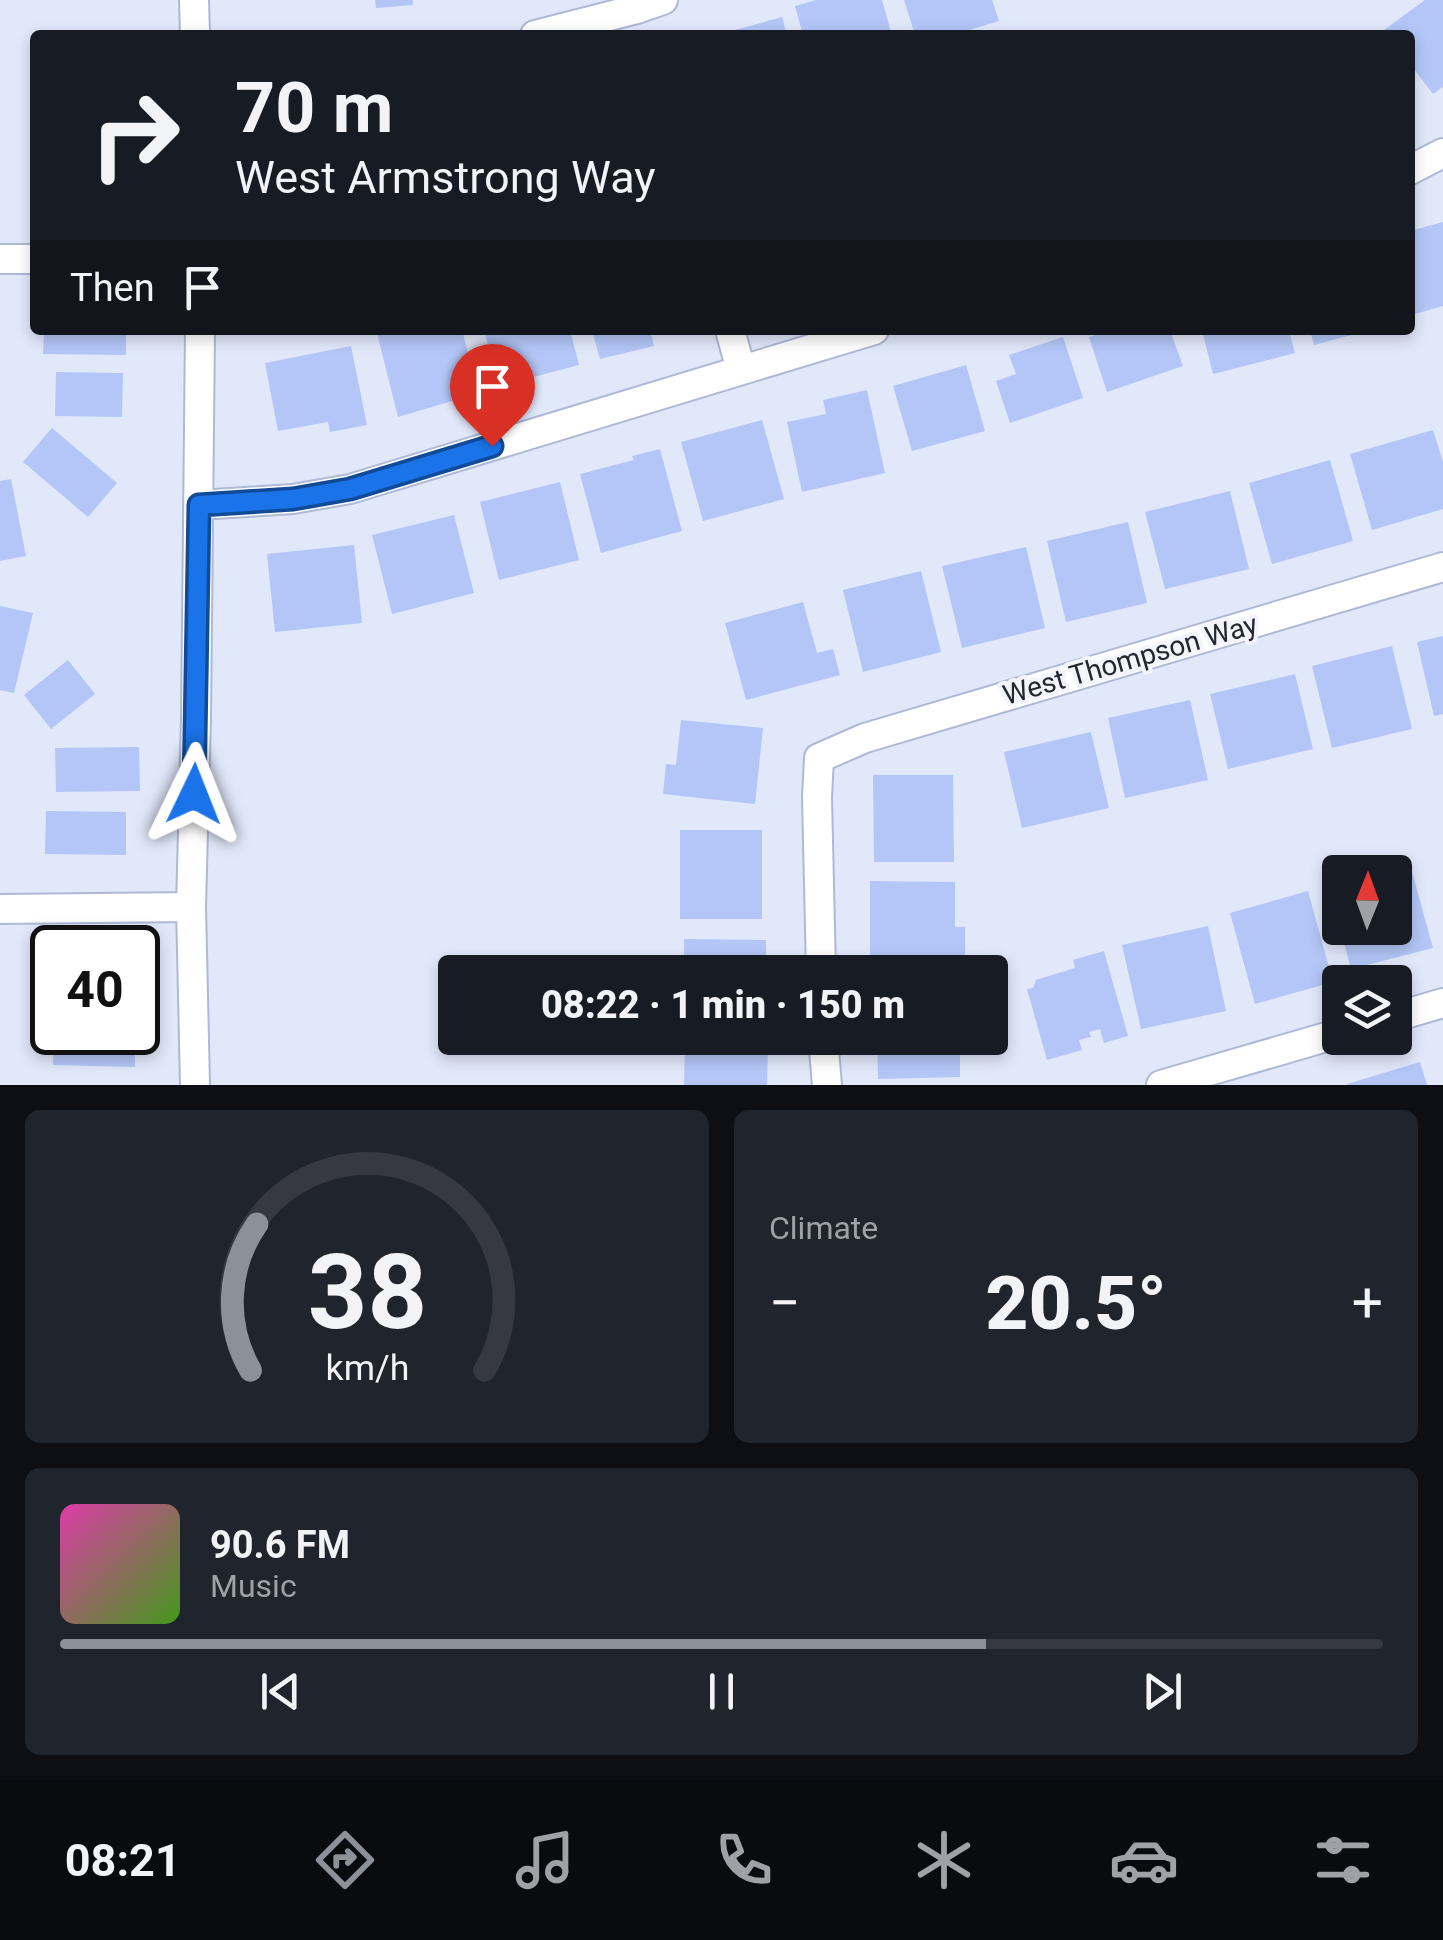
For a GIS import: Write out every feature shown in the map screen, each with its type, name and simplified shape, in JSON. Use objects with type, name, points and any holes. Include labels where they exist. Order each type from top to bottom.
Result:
[{"type":"street","points":[[194,0],[195,30]]},
{"type":"street","points":[[558,30],[644,11]]},
{"type":"street","points":[[1415,167],[1443,153]]},
{"type":"street","points":[[0,259],[30,259]]},
{"type":"street","points":[[195,1085],[191,907],[200,335]]},
{"type":"street","points":[[731,335],[741,370]]},
{"type":"street","points":[[199,505],[293,499],[350,489],[857,335]]},
{"type":"street","name":"West Thompson Way","points":[[820,955],[820,758],[866,738],[1443,567]]},
{"type":"street","points":[[0,908],[191,907]]},
{"type":"street","points":[[1412,1012],[1443,1003]]},
{"type":"street","points":[[1161,1085],[1322,1038]]},
{"type":"street","points":[[825,1055],[827,1085]]},
{"type":"building","points":[[375,0],[413,0],[413,5],[376,8]]},
{"type":"building","points":[[816,0],[882,0],[891,30],[802,30],[795,6]]},
{"type":"building","points":[[904,0],[992,0],[999,21],[969,30],[913,30]]},
{"type":"building","points":[[1425,0],[1443,0],[1443,87],[1433,94],[1415,71],[1415,30],[1384,30]]},
{"type":"building","points":[[782,17],[786,30],[735,30]]},
{"type":"building","points":[[1443,222],[1443,306],[1415,314],[1415,230]]},
{"type":"building","points":[[44,335],[126,335],[126,355],[43,354]]},
{"type":"building","points":[[378,335],[463,335],[479,393],[398,417]]},
{"type":"building","points":[[485,335],[571,335],[579,365],[499,386]]},
{"type":"building","points":[[593,335],[651,335],[654,346],[600,359]]},
{"type":"building","points":[[1172,335],[1183,366],[1107,392],[1089,337]]},
{"type":"building","points":[[1203,335],[1290,335],[1295,353],[1213,374]]},
{"type":"building","points":[[1311,335],[1351,335],[1314,345]]},
{"type":"building","points":[[1063,337],[1083,398],[1010,423],[996,381],[1016,374],[1009,355]]},
{"type":"building","points":[[351,346],[367,425],[330,432],[328,422],[278,431],[265,363]]},
{"type":"building","points":[[966,365],[985,431],[912,451],[893,386]]},
{"type":"building","points":[[56,372],[123,373],[122,417],[55,416]]},
{"type":"building","points":[[867,390],[885,473],[802,492],[787,422],[826,414],[823,400]]},
{"type":"building","points":[[762,420],[784,499],[703,521],[681,442]]},
{"type":"building","points":[[52,428],[117,483],[88,517],[23,462]]},
{"type":"building","points":[[1433,430],[1443,462],[1443,509],[1372,530],[1350,454]]},
{"type":"building","points":[[660,449],[682,531],[601,553],[580,474]]},
{"type":"building","points":[[1330,460],[1353,541],[1272,564],[1249,483]]},
{"type":"building","points":[[11,479],[26,556],[0,561],[0,481]]},
{"type":"building","points":[[560,482],[579,560],[499,580],[480,502]]},
{"type":"building","points":[[1230,491],[1249,569],[1165,589],[1145,512]]},
{"type":"building","points":[[454,515],[474,593],[392,614],[372,535]]},
{"type":"building","points":[[1128,522],[1147,603],[1066,622],[1047,541]]},
{"type":"building","points":[[354,545],[362,623],[275,632],[267,554]]},
{"type":"building","points":[[1026,547],[1045,628],[962,648],[942,566]]},
{"type":"building","points":[[921,571],[941,652],[863,672],[843,590]]},
{"type":"building","points":[[803,602],[817,653],[833,649],[840,675],[746,700],[725,623]]},
{"type":"building","points":[[0,606],[33,613],[14,693],[0,690]]},
{"type":"building","points":[[1443,636],[1443,714],[1434,716],[1417,642]]},
{"type":"building","points":[[1392,646],[1412,729],[1332,748],[1312,666]]},
{"type":"building","points":[[68,660],[95,694],[51,729],[24,695]]},
{"type":"building","points":[[1295,674],[1313,749],[1228,769],[1210,694]]},
{"type":"building","points":[[1190,700],[1208,780],[1125,798],[1108,718]]},
{"type":"building","points":[[681,720],[763,728],[755,804],[663,794],[666,764],[676,765]]},
{"type":"building","points":[[1091,732],[1109,808],[1022,828],[1004,752]]},
{"type":"building","points":[[139,747],[140,791],[56,792],[55,748]]},
{"type":"building","points":[[873,775],[953,775],[954,862],[874,862]]},
{"type":"building","points":[[46,811],[126,812],[126,855],[45,854]]},
{"type":"building","points":[[680,830],[762,830],[762,919],[680,919]]},
{"type":"building","points":[[1412,872],[1433,948],[1367,965],[1350,965],[1345,945],[1412,945]]},
{"type":"building","points":[[870,881],[955,882],[955,927],[965,927],[965,955],[870,955]]},
{"type":"building","points":[[1308,891],[1328,965],[1322,965],[1322,985],[1255,1004],[1230,913]]},
{"type":"building","points":[[1208,926],[1226,1011],[1141,1029],[1122,945]]},
{"type":"building","points":[[684,939],[766,940],[766,955],[684,955]]},
{"type":"building","points":[[1104,951],[1128,1036],[1104,1043],[1100,1029],[1089,1032],[1091,1037],[1079,1040],[1082,1050],[1047,1060],[1027,989],[1033,988],[1036,980],[1075,968],[1073,960]]},
{"type":"building","points":[[53,1055],[135,1055],[135,1067],[53,1065]]},
{"type":"building","points":[[685,1055],[768,1055],[767,1085],[684,1085]]},
{"type":"building","points":[[877,1055],[960,1055],[960,1077],[878,1079]]},
{"type":"building","points":[[1420,1062],[1427,1085],[1347,1085],[1347,1084]]},
{"type":"route","points":[[194,794],[199,505],[293,499],[350,489],[492,446]]}]
